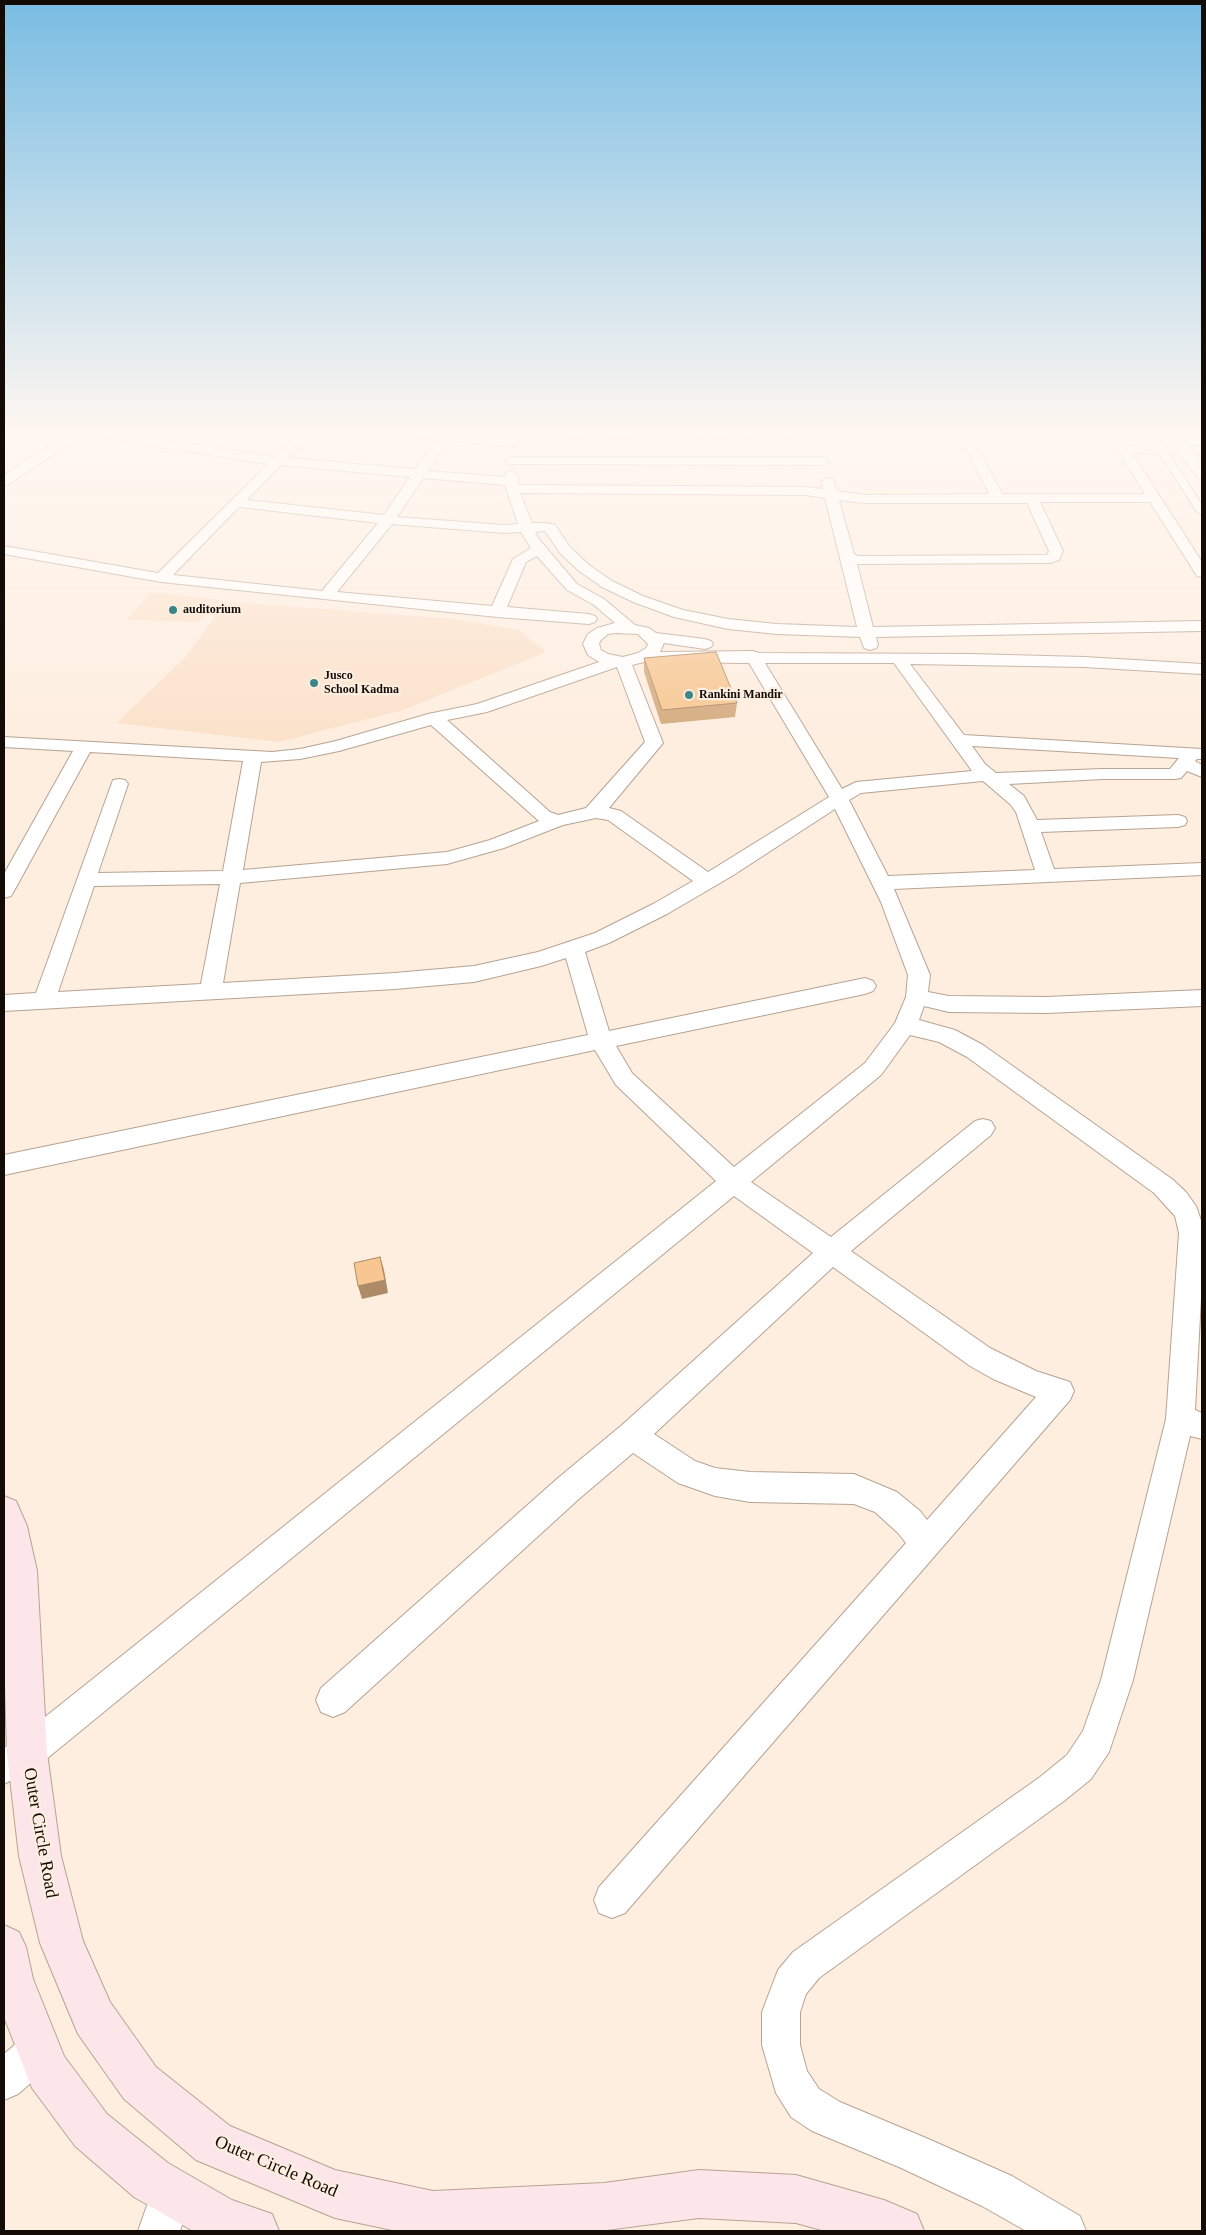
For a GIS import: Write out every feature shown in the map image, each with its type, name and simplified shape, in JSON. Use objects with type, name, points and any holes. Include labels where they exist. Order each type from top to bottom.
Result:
[{"type":"main road","name":"Outer Circle Road","points":[[4,1513],[9,1526],[19,1571],[15,1760],[62,1943],[94,2018],[140,2083],[213,2142],[335,2194],[433,2215],[604,2207],[699,2194],[796,2199],[884,2224],[900,2231]]},
{"type":"main road","points":[[4,1946],[11,1979],[48,2072],[91,2130],[151,2180],[165,2212],[222,2221],[255,2231]]},
{"type":"street","points":[[161,578],[204,535]]},
{"type":"street","points":[[326,596],[376,535]]},
{"type":"street","points":[[530,535],[539,549],[572,587],[579,605],[603,631]]},
{"type":"street","points":[[555,535],[565,550],[584,568],[607,584],[638,599],[679,614],[728,624],[777,629],[867,632],[1202,626]]},
{"type":"street","points":[[842,535],[871,649]]},
{"type":"street","points":[[847,556],[856,560],[875,561],[1050,560],[1054,557],[1056,551],[1049,535]]},
{"type":"street","points":[[1179,535],[1202,573]]},
{"type":"street","points":[[1193,535],[1202,551]]},
{"type":"street","points":[[497,612],[520,559],[539,549]]},
{"type":"street","points":[[4,550],[161,578],[497,612],[589,618]]},
{"type":"street","points":[[572,587],[599,602],[630,628]]},
{"type":"street","points":[[620,662],[603,658],[594,652],[591,644],[594,637],[603,631],[616,628],[630,628],[643,631],[652,637],[656,644],[653,652],[644,658]]},
{"type":"street","points":[[652,637],[725,646],[1202,657]]},
{"type":"street","points":[[439,717],[474,699],[553,671],[594,652]]},
{"type":"street","points":[[15,1760],[873,1069],[905,1026],[917,997],[919,975],[910,948],[882,883],[839,798],[753,656]]},
{"type":"street","points":[[4,742],[272,757],[300,754],[339,746],[439,717],[482,708],[620,662],[644,658],[753,656],[898,658],[1084,662],[1202,669]]},
{"type":"street","points":[[898,658],[958,740],[990,777],[1017,800],[1030,826],[1047,876]]},
{"type":"street","points":[[592,813],[598,809],[654,743],[620,662]]},
{"type":"street","points":[[439,717],[543,816],[557,821]]},
{"type":"street","points":[[958,740],[1193,757]]},
{"type":"street","points":[[4,891],[84,747]]},
{"type":"street","points":[[211,991],[253,756]]},
{"type":"street","points":[[1193,757],[1202,772]]},
{"type":"street","points":[[4,1003],[394,981],[474,974],[541,959],[602,938],[660,909],[707,881],[848,791],[866,786],[990,777],[1175,774],[1193,757]]},
{"type":"street","points":[[44,1001],[119,784]]},
{"type":"street","points":[[86,880],[231,877],[447,858],[497,844],[557,821],[605,812],[614,816],[707,881]]},
{"type":"street","points":[[1030,826],[1178,821]]},
{"type":"street","points":[[882,883],[1202,869]]},
{"type":"street","points":[[573,948],[601,1041],[624,1079],[734,1182],[980,1357],[1025,1380],[1060,1391],[612,1900]]},
{"type":"street","points":[[4,1165],[865,986]]},
{"type":"street","points":[[917,997],[949,1004],[991,1005],[1202,998]]},
{"type":"street","points":[[905,1026],[947,1036],[975,1051],[1163,1186],[1188,1213],[1192,1232],[1191,1422],[1117,1680],[1097,1740],[1080,1767],[1052,1789],[806,1964],[791,1982],[781,2012],[781,2045],[783,2053],[790,2079],[805,2103],[826,2117],[912,2152],[997,2191],[1065,2231]]},
{"type":"street","points":[[333,1700],[569,1488],[632,1435],[832,1252],[983,1128]]},
{"type":"street","points":[[632,1435],[661,1457],[688,1473],[715,1482],[750,1487],[854,1489],[886,1502],[909,1522],[926,1544]]},
{"type":"street","points":[[4,2080],[38,2050]]},
{"type":"shaded area","name":"auditorium","points":[[150,592],[221,600],[198,622],[127,620]]},
{"type":"shaded area","name":"Jusco School Kadma","points":[[231,602],[454,619],[519,630],[546,652],[403,710],[279,742],[117,723],[186,656],[215,617]]},
{"type":"building","name":"Rankini Mandir","points":[[716,652],[737,703],[662,710],[644,658]]},
{"type":"building","points":[[380,1257],[385,1280],[358,1286],[354,1263]]},
{"type":"place","name":"auditorium","points":[[173,610]]},
{"type":"place","name":"Jusco School Kadma","points":[[314,683]]},
{"type":"place","name":"Rankini Mandir","points":[[689,695]]}]
